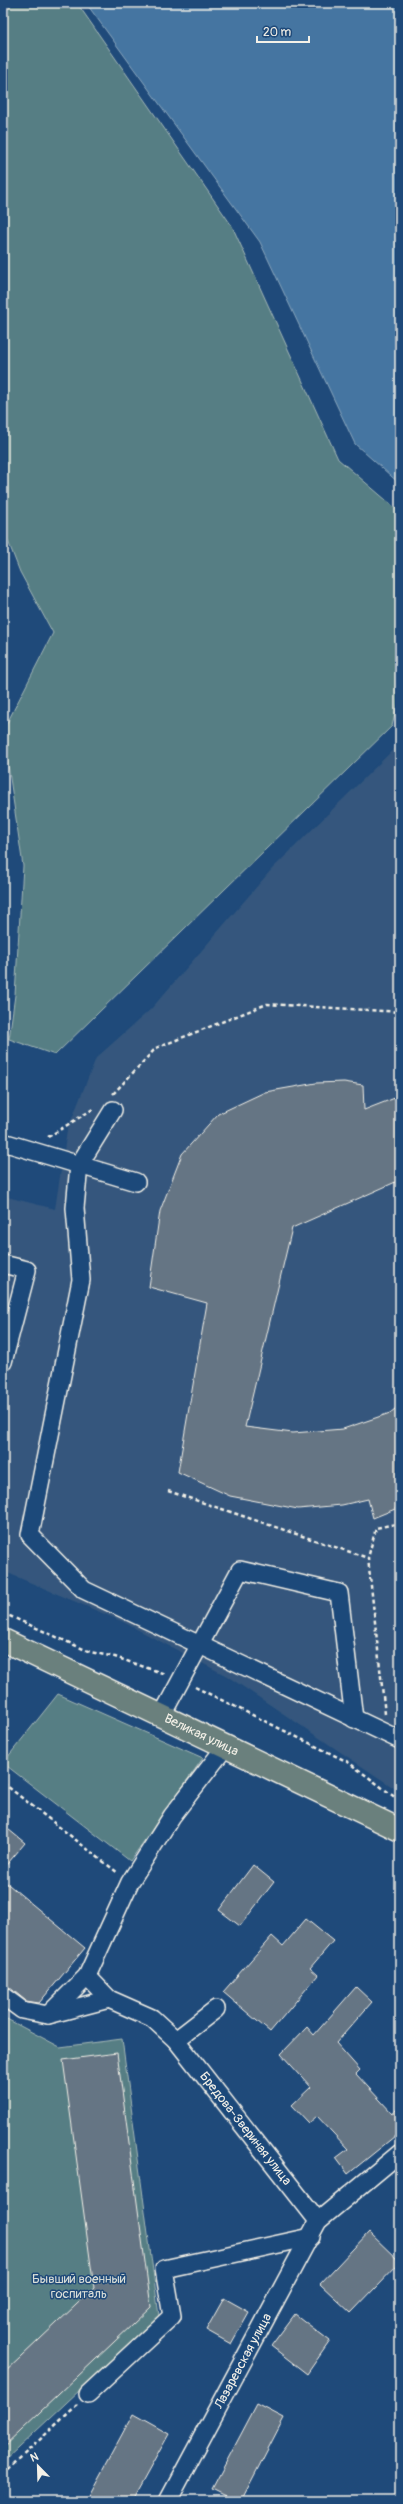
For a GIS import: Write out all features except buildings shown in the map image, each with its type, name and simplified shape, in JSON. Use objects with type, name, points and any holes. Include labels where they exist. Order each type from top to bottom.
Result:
[{"type":"main road","name":"Великая улица","points":[[3,1640],[400,1830]]},
{"type":"street","points":[[111,1104],[80,1165],[75,1208],[81,1280],[30,1535],[84,1590],[394,1737]]},
{"type":"street","points":[[3,1142],[136,1182]]},
{"type":"street","points":[[3,1264],[27,1270],[3,1362]]},
{"type":"street","points":[[162,1715],[240,1570],[339,1593],[354,1719]]},
{"type":"street","points":[[48,2015],[87,1976],[130,1882],[172,1816],[226,1746]]},
{"type":"street","name":"Бредова-Звериная улица","points":[[87,1976],[109,1999],[152,2018],[176,2040],[318,2221]]},
{"type":"street","points":[[3,1996],[22,2010],[48,2015],[109,1999]]},
{"type":"street","points":[[176,2040],[216,2009]]},
{"type":"street","points":[[318,2221],[400,2153]]},
{"type":"street","name":"Лазаревская улица","points":[[168,2501],[311,2237],[318,2221]]},
{"type":"street","points":[[88,2394],[172,2316],[164,2269],[311,2237]]},
{"type":"path","points":[[111,1104],[156,1048],[267,1004],[400,1012]]},
{"type":"path","points":[[47,1138],[96,1107]]},
{"type":"path","points":[[168,1491],[368,1558]]},
{"type":"path","points":[[394,1737],[368,1558],[376,1528],[400,1523]]},
{"type":"path","points":[[3,1613],[90,1652],[115,1657],[181,1680],[348,1762],[389,1795],[400,1800]]},
{"type":"path","points":[[3,1783],[130,1882]]},
{"type":"path","points":[[3,2474],[88,2394]]},
{"type":"shaded area","points":[[86,3],[400,3],[400,484],[355,444],[260,242]]},
{"type":"shaded area","points":[[400,743],[400,1792],[227,1676],[121,1621],[3,1571],[3,1196],[55,1209],[67,1131],[96,1058],[151,1009],[272,869]]},
{"type":"green space","points":[[3,3],[77,3],[232,226],[338,459],[400,512],[400,695],[392,726],[55,1055],[9,1039],[15,995],[23,866],[3,731],[53,633],[20,572],[3,528]]},
{"type":"green space","points":[[58,1694],[203,1758],[130,1861],[3,1763]]},
{"type":"green space","name":"Бывший военный госпиталь","points":[[3,2017],[60,2047],[122,2039],[159,2316],[3,2462]]}]
